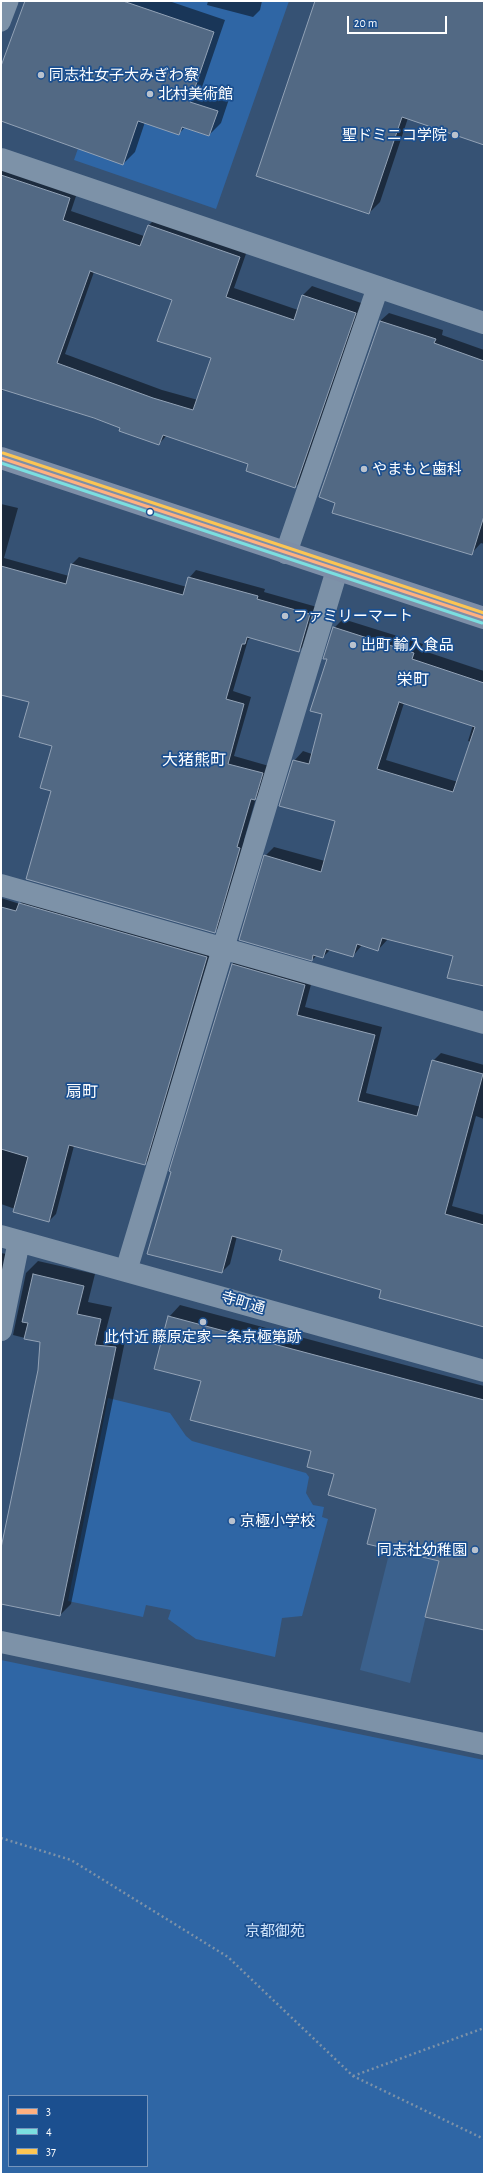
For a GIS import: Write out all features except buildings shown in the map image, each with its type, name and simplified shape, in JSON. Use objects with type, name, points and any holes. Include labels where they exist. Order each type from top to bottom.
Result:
[{"type":"main road","points":[[1,458],[484,618]]},
{"type":"street","points":[[1,159],[484,323]]},
{"type":"street","points":[[286,553],[378,287]]},
{"type":"street","points":[[126,1271],[222,947],[337,570]]},
{"type":"street","points":[[1,885],[484,1023]]},
{"type":"street","points":[[1,1330],[10,1239]]},
{"type":"street","name":"寺町通","points":[[10,1239],[484,1371]]},
{"type":"street","points":[[1,1642],[484,1744]]},
{"type":"lane","points":[[1,22],[9,1]]},
{"type":"path","points":[[1,1838],[71,1860],[228,1957],[353,2076],[484,2139]]},
{"type":"path","points":[[353,2076],[484,2028]]},
{"type":"green space","points":[[129,1],[289,1],[216,209],[74,160]]},
{"type":"green space","points":[[108,1398],[170,1413],[186,1436],[192,1441],[306,1473],[309,1477],[306,1493],[313,1505],[324,1507],[322,1517],[328,1519],[302,1616],[282,1618],[275,1657],[196,1639],[168,1619],[171,1610],[146,1605],[143,1617],[68,1601]]},
{"type":"green space","name":"京都御苑","points":[[1,1660],[484,1760],[484,2174],[1,2174]]},
{"type":"shaded area","points":[[390,1550],[439,1561],[410,1683],[360,1670]]},
{"type":"transit line","name":"37","points":[[3,453],[484,613]]},
{"type":"transit line","name":"3","points":[[1,458],[484,618]]},
{"type":"transit line","name":"4","points":[[1,463],[482,623]]},
{"type":"place","name":"同志社女子大みぎわ寮","points":[[41,75]]},
{"type":"place","name":"北村美術館","points":[[150,94]]},
{"type":"place","name":"聖ドミニコ学院","points":[[455,135]]},
{"type":"place","name":"やまもと歯科","points":[[364,469]]},
{"type":"place","name":"ファミリーマート","points":[[285,616]]},
{"type":"place","name":"出町 輸入食品","points":[[353,645]]},
{"type":"place","name":"此付近 藤原定家一条京極第跡","points":[[203,1322]]},
{"type":"place","name":"京極小学校","points":[[232,1521]]},
{"type":"place","name":"同志社幼稚園","points":[[475,1550]]},
{"type":"district","name":"栄町","points":[[413,680]]},
{"type":"district","name":"大猪熊町","points":[[194,760]]},
{"type":"district","name":"扇町","points":[[82,1092]]}]
